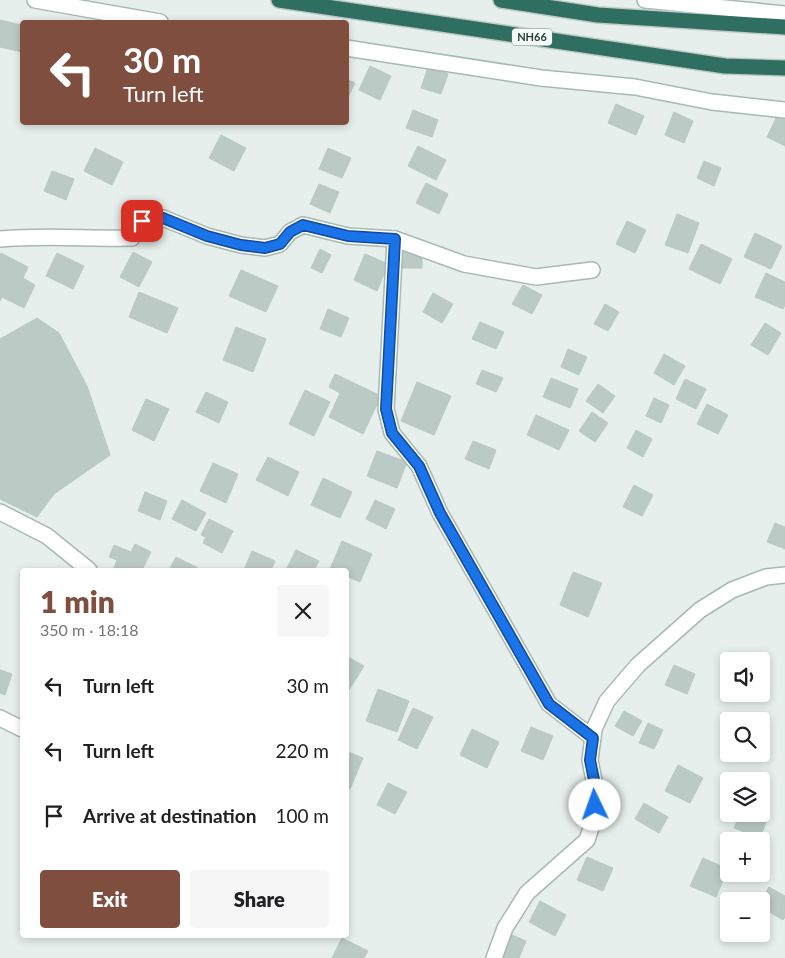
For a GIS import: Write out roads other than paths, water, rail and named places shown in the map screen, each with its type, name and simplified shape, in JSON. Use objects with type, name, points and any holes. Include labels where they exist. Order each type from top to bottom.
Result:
[{"type":"highway","name":"NH66","points":[[279,0],[725,66],[785,68]]},
{"type":"highway","points":[[501,0],[598,15],[785,27]]},
{"type":"street","points":[[35,0],[149,20]]},
{"type":"street","points":[[645,0],[785,14]]},
{"type":"street","points":[[349,48],[541,78],[635,87],[712,102],[785,110]]},
{"type":"street","points":[[0,239],[23,237],[132,238],[142,221],[152,217],[163,218],[207,236],[241,245],[265,248],[280,244],[290,232],[303,225],[348,236],[395,239],[464,264],[536,277],[592,270]]},
{"type":"street","points":[[395,239],[386,409],[392,433],[419,466],[440,513],[549,704],[593,738]]},
{"type":"street","points":[[0,512],[47,536],[87,568]]},
{"type":"street","points":[[494,958],[505,928],[527,893],[587,840],[594,819],[596,790],[590,760],[594,729],[607,701],[638,665],[700,610],[732,590],[766,577],[785,575]]},
{"type":"street","points":[[0,718],[20,728]]}]
